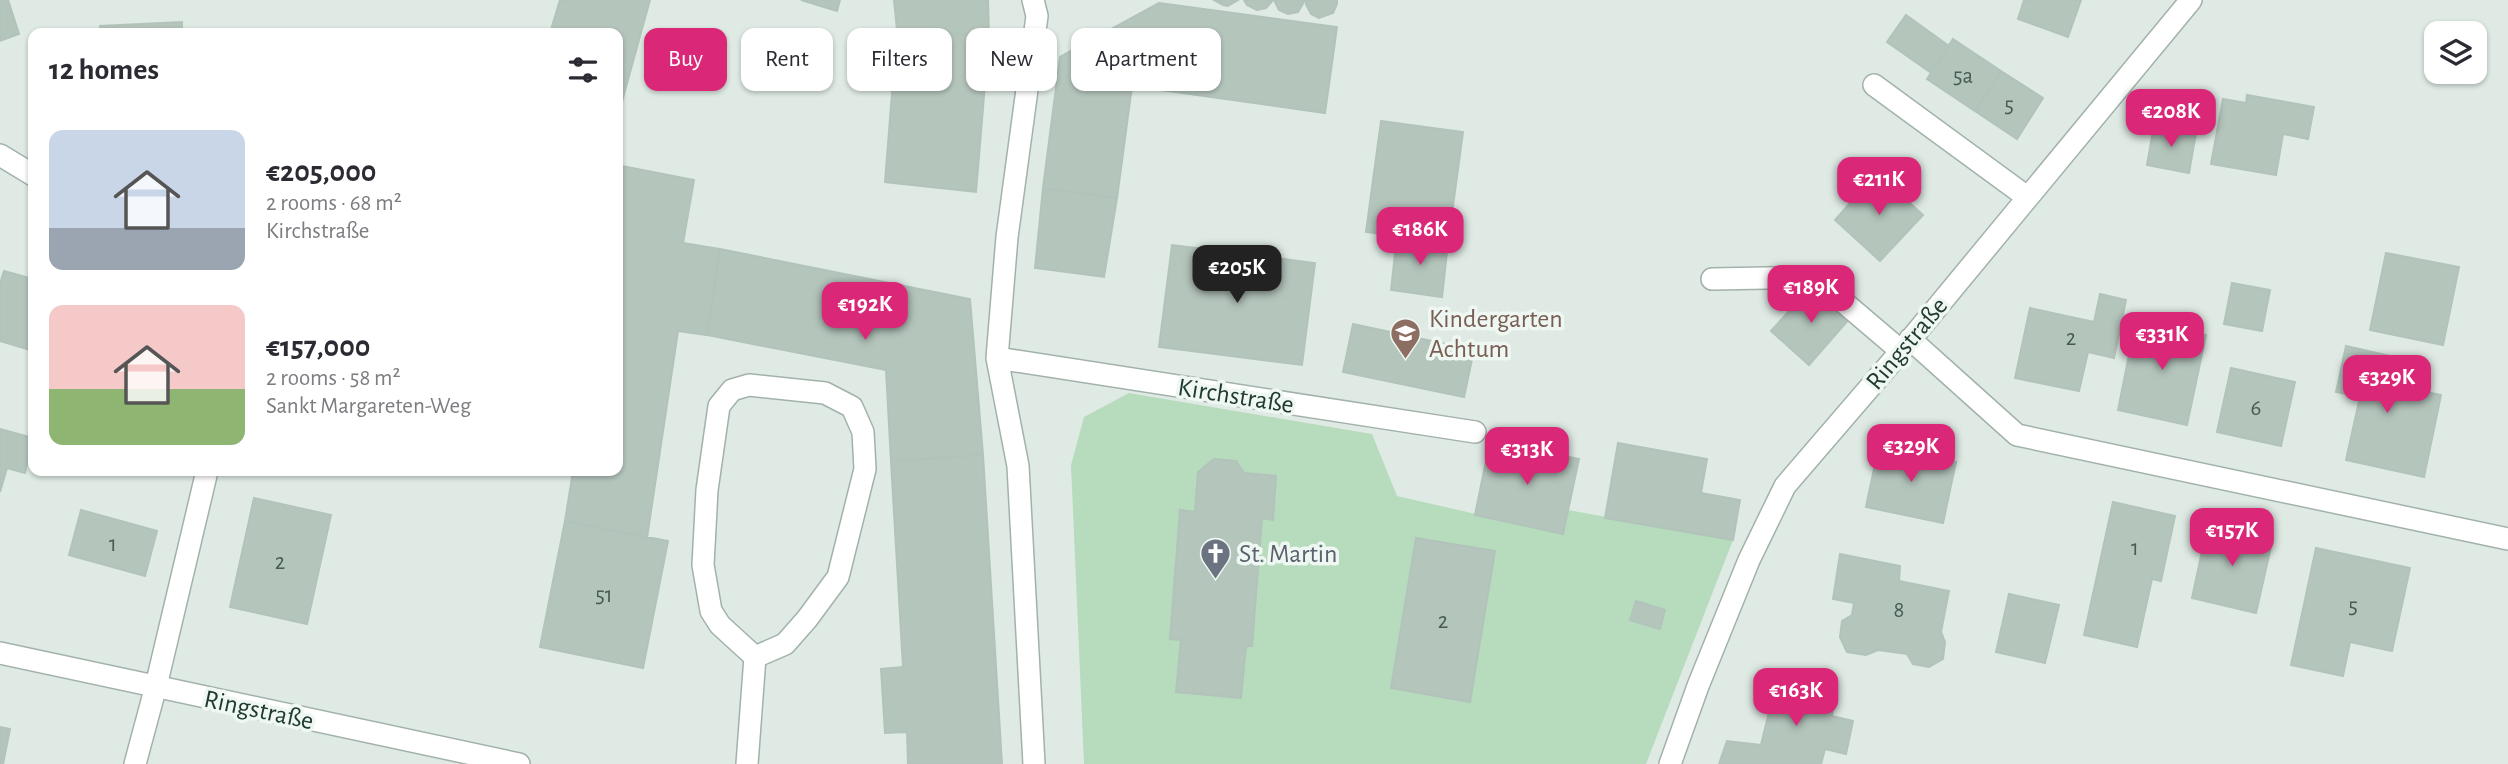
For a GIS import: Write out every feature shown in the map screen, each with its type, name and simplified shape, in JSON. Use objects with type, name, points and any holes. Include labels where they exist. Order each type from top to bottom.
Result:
[{"type":"street","points":[[1034,0],[1037,16],[1007,237],[997,358],[1018,466],[1034,764]]},
{"type":"street","name":"Ringstraße","points":[[1670,764],[1749,560],[1784,486],[1905,345],[2191,0]]},
{"type":"street","points":[[1874,85],[2027,197]]},
{"type":"street","points":[[0,155],[28,172]]},
{"type":"street","points":[[1712,279],[1814,277],[1905,345],[2017,435],[2508,539]]},
{"type":"street","name":"Kirchstraße","points":[[997,358],[1475,432]]},
{"type":"street","points":[[749,384],[825,393],[852,407],[863,432],[865,469],[838,578],[807,620],[785,644],[755,657],[720,625],[711,611],[703,565],[707,491],[719,406],[732,390],[749,384]]},
{"type":"street","points":[[135,764],[206,476]]},
{"type":"street","name":"Ringstraße","points":[[0,653],[519,764]]},
{"type":"street","points":[[747,764],[755,657]]},
{"type":"green space","points":[[1129,393],[1372,434],[1397,496],[1563,534],[1568,510],[1733,540],[1646,764],[1084,764],[1071,465],[1084,417]]},
{"type":"building","points":[[0,0],[8,0],[19,34],[0,41]]},
{"type":"building","points":[[560,0],[650,0],[623,98],[623,28],[552,28]]},
{"type":"building","points":[[801,0],[840,0],[837,11]]},
{"type":"building","points":[[894,0],[988,0],[989,28],[966,28],[966,34],[952,34],[952,28],[897,28]]},
{"type":"building","points":[[1214,0],[1238,0],[1228,6]]},
{"type":"building","points":[[1244,0],[1273,0],[1266,8],[1257,10],[1247,5]]},
{"type":"building","points":[[1274,0],[1305,0],[1298,12],[1288,14],[1279,10]]},
{"type":"building","points":[[1306,0],[1337,0],[1337,4],[1333,13],[1319,18],[1311,14]]},
{"type":"building","points":[[2024,0],[2081,0],[2068,37],[2018,19]]},
{"type":"building","points":[[1159,3],[1337,27],[1325,113],[1168,91],[1221,91],[1221,28],[1113,28]]},
{"type":"building","points":[[1906,15],[1949,46],[1930,72],[1887,42]]},
{"type":"building","points":[[182,22],[182,28],[100,26]]},
{"type":"building","points":[[952,34],[966,34],[966,91],[984,91],[976,192],[885,182],[892,91],[952,91]]},
{"type":"building","points":[[1953,39],[2001,71],[1975,111],[1927,79]]},
{"type":"building","points":[[1071,51],[1071,91],[1131,91],[1117,198],[1043,188],[1060,57]]},
{"type":"building","points":[[2001,71],[2043,98],[2017,139],[1975,111]]},
{"type":"building","points":[[2247,95],[2314,107],[2308,139],[2283,134],[2276,175],[2211,164],[2223,99],[2246,103]]},
{"type":"building","points":[[1381,121],[1463,132],[1448,243],[1366,232]]},
{"type":"building","points":[[2154,125],[2196,133],[2189,173],[2147,165]]},
{"type":"building","points":[[623,166],[694,180],[683,243],[720,249],[707,335],[678,331],[647,538],[565,521],[572,476],[623,476]]},
{"type":"building","points":[[1877,173],[1923,215],[1880,261],[1835,220]]},
{"type":"building","points":[[1043,188],[1117,198],[1104,277],[1035,268]]},
{"type":"building","points":[[1397,236],[1448,243],[1442,297],[1391,290]]},
{"type":"building","points":[[1172,245],[1315,263],[1302,365],[1159,347]]},
{"type":"building","points":[[720,249],[970,299],[983,455],[891,461],[886,370],[707,335]]},
{"type":"building","points":[[2386,253],[2459,267],[2443,345],[2370,330]]},
{"type":"building","points":[[4,271],[28,278],[28,349],[0,341],[0,284]]},
{"type":"building","points":[[2232,283],[2270,290],[2262,331],[2224,324]]},
{"type":"building","points":[[1813,285],[1850,318],[1809,365],[1771,331]]},
{"type":"building","points":[[2100,294],[2126,300],[2114,358],[2088,352],[2079,391],[2015,378],[2030,308],[2094,322]]},
{"type":"building","points":[[2136,320],[2206,335],[2187,425],[2118,410]]},
{"type":"building","points":[[1353,324],[1474,350],[1464,397],[1343,372]]},
{"type":"building","points":[[2346,346],[2399,358],[2393,385],[2441,395],[2424,477],[2346,460],[2360,397],[2336,392]]},
{"type":"building","points":[[2231,368],[2295,382],[2281,446],[2217,432]]},
{"type":"building","points":[[0,429],[28,437],[28,460],[25,473],[7,468],[0,492]]},
{"type":"building","points":[[1490,441],[1579,459],[1563,534],[1475,515]]},
{"type":"building","points":[[1618,443],[1707,459],[1701,493],[1740,500],[1733,540],[1605,518]]},
{"type":"building","points":[[1879,445],[1956,462],[1943,523],[1866,507]]},
{"type":"building","points":[[983,455],[1002,764],[908,764],[907,732],[885,733],[881,669],[903,667],[891,461]]},
{"type":"building","name":"St. Martin","points":[[1214,459],[1236,461],[1244,473],[1276,476],[1273,520],[1262,518],[1252,646],[1246,646],[1241,698],[1176,692],[1181,640],[1170,639],[1180,510],[1195,512],[1198,472]]},
{"type":"building","points":[[254,498],[331,515],[307,624],[230,607]]},
{"type":"building","points":[[2113,502],[2175,516],[2161,581],[2152,579],[2137,647],[2084,635]]},
{"type":"building","points":[[81,510],[157,531],[145,576],[69,555]]},
{"type":"building","points":[[565,521],[668,541],[643,668],[540,647]]},
{"type":"building","points":[[2208,523],[2273,538],[2256,613],[2192,598]]},
{"type":"building","points":[[1416,538],[1495,551],[1470,702],[1391,688]]},
{"type":"building","points":[[2316,548],[2410,568],[2392,651],[2350,642],[2343,676],[2291,665]]},
{"type":"building","points":[[1840,554],[1900,566],[1899,581],[1949,591],[1941,632],[1945,642],[1943,659],[1929,667],[1913,664],[1907,654],[1878,650],[1866,655],[1847,652],[1840,637],[1842,621],[1852,615],[1854,603],[1833,599]]},
{"type":"building","points":[[2009,594],[2059,605],[2045,663],[1996,652]]},
{"type":"building","points":[[1636,601],[1665,610],[1660,629],[1630,620]]},
{"type":"building","points":[[1778,675],[1837,688],[1832,716],[1853,721],[1846,754],[1825,749],[1821,764],[1719,764],[1727,741],[1761,745]]},
{"type":"building","points":[[0,727],[10,729],[3,764],[0,764]]},
{"type":"place","name":"Kindergarten Achtum","points":[[1406,360]]},
{"type":"place","name":"St. Martin","points":[[1216,580]]}]
